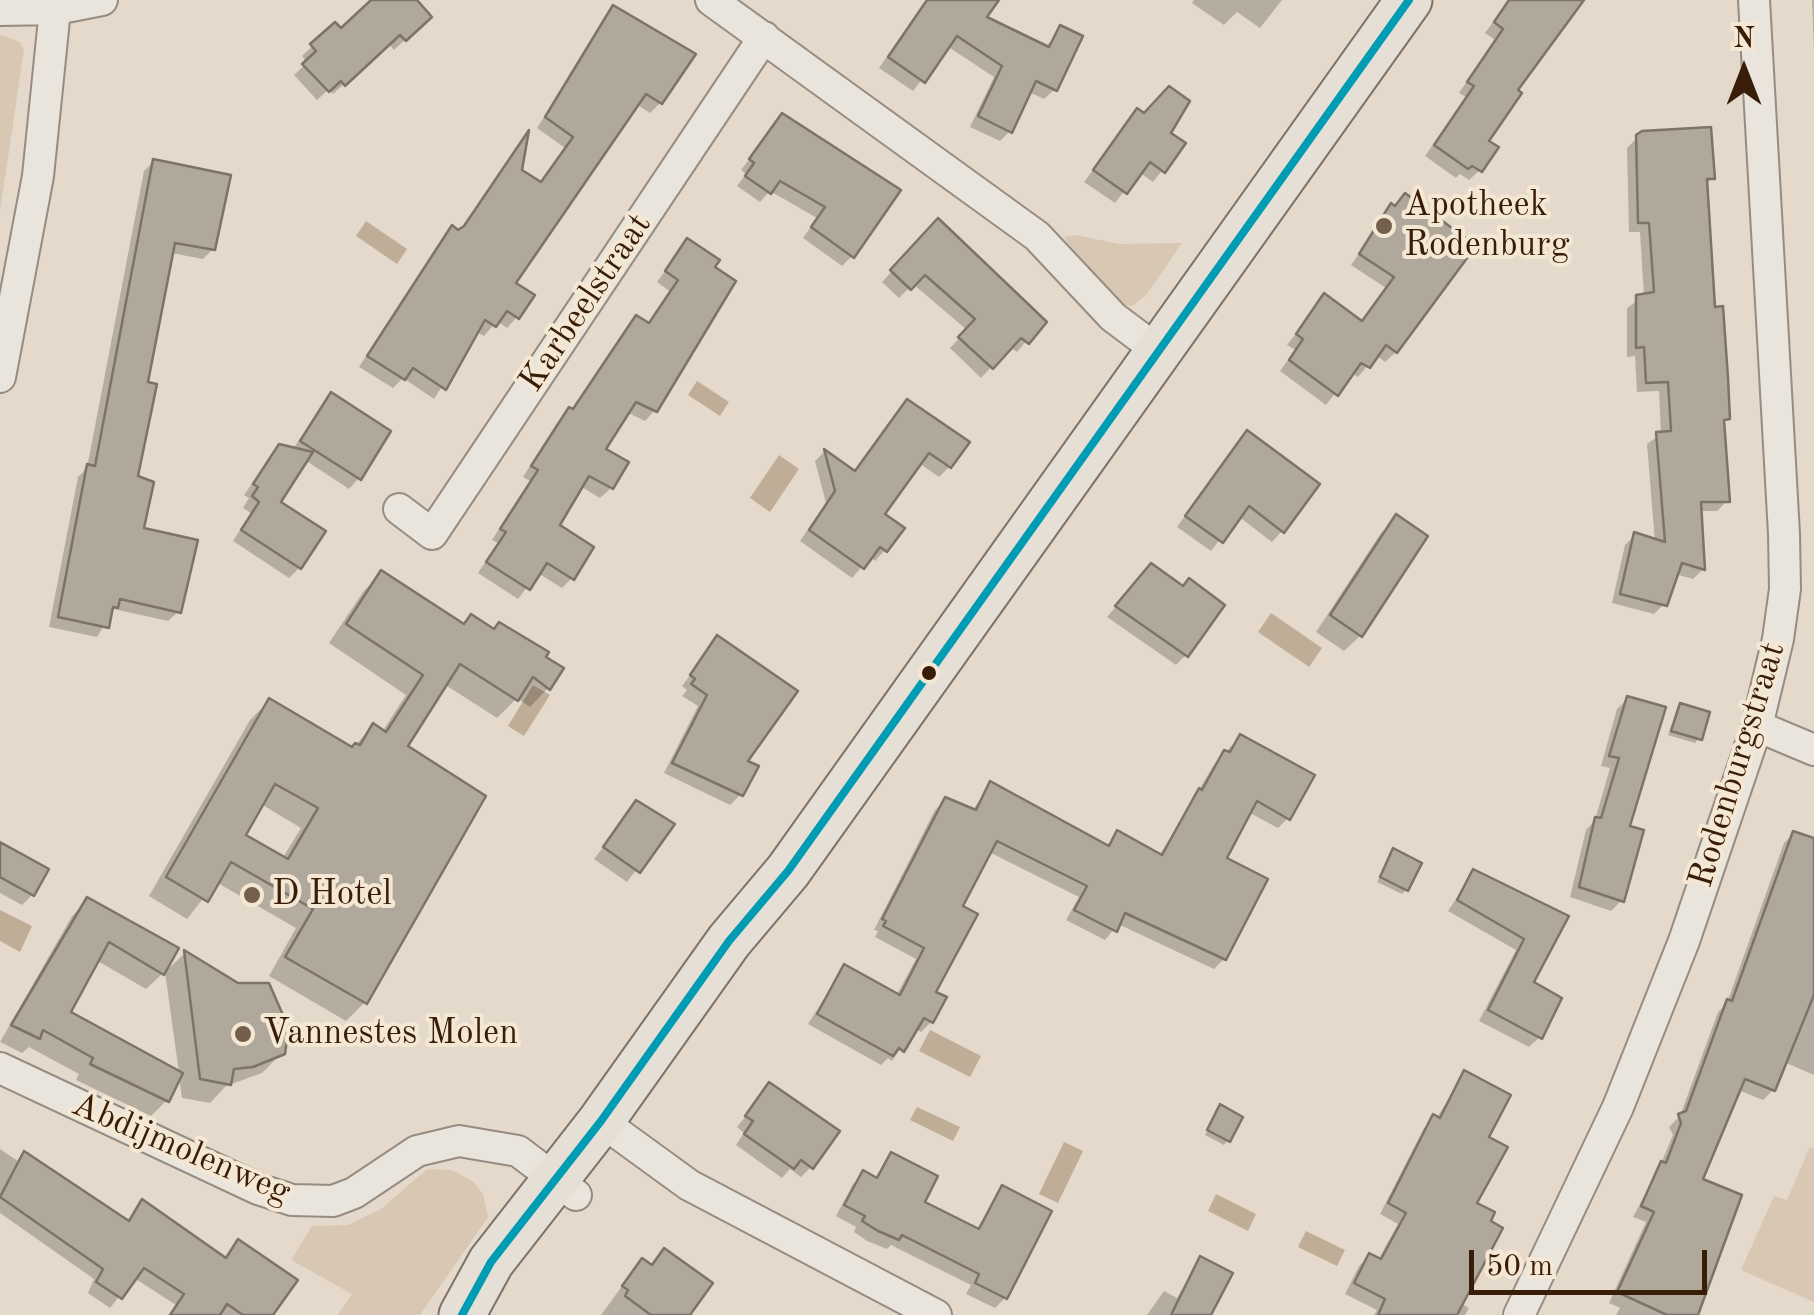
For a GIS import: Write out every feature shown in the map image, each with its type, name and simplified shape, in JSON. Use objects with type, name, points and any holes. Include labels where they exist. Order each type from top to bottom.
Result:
[{"type":"main road","points":[[462,1315],[491,1262],[564,1186],[609,1128],[729,942],[788,871],[1409,0]]},
{"type":"main road","points":[[484,1315],[526,1268],[564,1186]]},
{"type":"street","points":[[0,10],[102,0]]},
{"type":"street","points":[[711,0],[1037,236],[1113,317],[1161,353]]},
{"type":"street","name":"Rodenburgstraat","points":[[1519,1315],[1618,1107],[1684,941],[1758,726],[1785,589],[1779,400],[1754,0]]},
{"type":"street","points":[[0,377],[38,176],[56,4]]},
{"type":"street","name":"Karbeelstraat","points":[[399,508],[432,534],[764,38]]},
{"type":"street","points":[[1758,726],[1814,750]]},
{"type":"street","name":"Abdijmolenweg","points":[[0,1068],[258,1190],[292,1200],[333,1201],[438,1143],[506,1148],[564,1186]]},
{"type":"street","points":[[609,1128],[689,1185],[936,1315]]},
{"type":"shaded area","points":[[0,34],[20,42],[24,50],[0,211]]},
{"type":"shaded area","points":[[366,221],[407,249],[397,264],[356,236]]},
{"type":"shaded area","points":[[1075,235],[1120,244],[1182,243],[1147,294],[1132,306],[1117,303],[1071,248],[1064,237]]},
{"type":"shaded area","points":[[697,381],[729,402],[720,416],[688,395]]},
{"type":"shaded area","points":[[779,455],[799,469],[770,512],[750,498]]},
{"type":"shaded area","points":[[1271,613],[1322,648],[1309,667],[1258,632]]},
{"type":"shaded area","points":[[533,685],[550,695],[524,736],[508,726]]},
{"type":"shaded area","points":[[0,910],[32,926],[20,952],[0,941]]},
{"type":"shaded area","points":[[930,1030],[981,1056],[970,1077],[919,1051]]},
{"type":"shaded area","points":[[917,1107],[960,1127],[953,1141],[910,1120]]},
{"type":"shaded area","points":[[1064,1142],[1083,1151],[1058,1203],[1039,1194]]},
{"type":"shaded area","points":[[1810,1147],[1814,1149],[1814,1302],[1741,1270],[1774,1196],[1787,1200]]},
{"type":"shaded area","points":[[427,1169],[452,1170],[474,1182],[483,1194],[488,1217],[420,1315],[338,1315],[352,1294],[291,1260],[312,1226],[348,1225],[381,1209]]},
{"type":"shaded area","points":[[1216,1194],[1256,1214],[1248,1231],[1208,1211]]},
{"type":"shaded area","points":[[1306,1231],[1345,1250],[1337,1266],[1298,1247]]},
{"type":"building","points":[[371,0],[417,0],[432,17],[406,41],[400,35],[345,86],[341,81],[329,92],[302,64],[316,51],[310,44],[335,22],[341,28]]},
{"type":"building","points":[[927,0],[999,0],[987,17],[1049,47],[1060,25],[1083,36],[1057,91],[1036,81],[1012,133],[978,116],[1002,66],[957,36],[925,83],[888,57]]},
{"type":"building","points":[[1509,0],[1584,0],[1518,90],[1522,93],[1489,141],[1499,147],[1482,172],[1472,166],[1468,169],[1434,145],[1474,86],[1467,82],[1503,29],[1494,22]]},
{"type":"building","points":[[613,5],[696,54],[662,104],[646,94],[516,283],[535,295],[519,319],[507,311],[496,327],[485,320],[446,390],[413,368],[405,380],[367,356],[452,225],[458,230],[464,226],[529,130],[522,170],[541,182],[573,137],[545,117]]},
{"type":"building","points":[[1169,86],[1190,101],[1171,133],[1186,143],[1165,173],[1150,162],[1127,194],[1093,170],[1137,108],[1144,113]]},
{"type":"building","points":[[782,113],[901,190],[854,258],[811,227],[825,207],[780,181],[771,194],[745,176],[754,163],[749,159]]},
{"type":"building","points":[[1711,127],[1715,179],[1707,179],[1715,307],[1723,306],[1730,419],[1724,420],[1730,502],[1701,502],[1705,570],[1682,563],[1667,606],[1620,594],[1634,532],[1665,542],[1656,432],[1671,431],[1668,382],[1646,383],[1644,347],[1636,348],[1636,295],[1654,292],[1649,223],[1638,223],[1636,135],[1642,131]]},
{"type":"building","points":[[153,159],[231,175],[215,250],[175,243],[148,382],[157,384],[138,476],[154,482],[144,528],[198,540],[181,613],[120,599],[118,608],[113,607],[109,628],[58,617],[87,464],[95,466]]},
{"type":"building","points":[[1405,193],[1476,246],[1397,353],[1386,345],[1370,368],[1361,363],[1338,396],[1289,360],[1303,339],[1296,334],[1324,293],[1362,321],[1394,277],[1359,254],[1391,203],[1395,206]]},
{"type":"building","points":[[938,218],[1047,322],[1029,344],[1021,338],[993,369],[958,337],[975,319],[925,275],[911,290],[890,270]]},
{"type":"building","points":[[687,238],[720,260],[715,267],[736,281],[657,412],[636,402],[606,449],[629,462],[613,489],[589,476],[560,525],[594,547],[574,580],[547,563],[530,590],[486,562],[506,532],[500,529],[538,470],[531,466],[569,407],[573,409],[636,315],[649,323],[678,280],[665,271]]},
{"type":"building","points":[[331,392],[391,431],[361,480],[300,441]]},
{"type":"building","points":[[907,399],[970,442],[951,468],[929,453],[885,514],[905,528],[887,552],[880,547],[864,569],[809,530],[835,491],[824,449],[855,471]]},
{"type":"building","points":[[1247,430],[1320,484],[1284,533],[1249,506],[1223,543],[1185,516]]},
{"type":"building","points":[[279,444],[313,452],[281,502],[326,531],[301,569],[241,530],[259,502],[252,496],[258,487],[253,484]]},
{"type":"building","points":[[1396,514],[1428,536],[1362,637],[1330,615]]},
{"type":"building","points":[[1151,563],[1183,586],[1189,578],[1225,605],[1188,657],[1115,606]]},
{"type":"building","points":[[381,570],[464,624],[471,614],[494,629],[499,622],[549,652],[546,657],[564,668],[550,690],[533,677],[518,701],[460,664],[408,746],[486,796],[367,1004],[285,957],[313,909],[231,862],[208,902],[166,877],[269,698],[352,747],[355,743],[360,745],[373,723],[386,732],[423,675],[346,624]],"holes":[[[275,784],[318,808],[288,859],[246,835]]]},
{"type":"building","points":[[717,635],[798,691],[748,761],[759,766],[743,796],[672,763],[707,695],[691,684],[695,679],[690,675]]},
{"type":"building","points":[[1627,696],[1666,707],[1630,826],[1644,830],[1624,902],[1579,887],[1595,817],[1601,818],[1619,758],[1609,756]]},
{"type":"building","points":[[1680,703],[1710,712],[1702,740],[1671,731]]},
{"type":"building","points":[[1240,734],[1315,775],[1290,820],[1257,801],[1227,858],[1268,879],[1226,960],[1125,913],[1117,932],[1074,910],[1087,886],[997,841],[963,906],[978,914],[936,992],[947,997],[933,1023],[924,1018],[904,1052],[899,1048],[893,1056],[817,1014],[844,964],[900,995],[924,948],[883,926],[886,921],[882,919],[945,797],[976,810],[990,781],[1109,846],[1117,830],[1162,855],[1199,788],[1202,790],[1224,750],[1230,752]]},
{"type":"building","points":[[636,800],[675,824],[640,873],[603,847]]},
{"type":"building","points":[[1793,831],[1814,838],[1814,995],[1775,1091],[1745,1079],[1703,1179],[1742,1195],[1698,1315],[1667,1315],[1617,1292],[1654,1212],[1641,1206],[1661,1161],[1666,1163],[1681,1123],[1678,1114],[1686,1111],[1727,999],[1732,1001]]},
{"type":"building","points":[[0,842],[49,869],[34,896],[0,877]]},
{"type":"building","points":[[1393,848],[1422,863],[1408,891],[1380,877]]},
{"type":"building","points":[[1473,869],[1569,916],[1534,982],[1562,998],[1542,1039],[1488,1010],[1524,939],[1457,900]]},
{"type":"building","points":[[87,897],[179,948],[164,975],[109,942],[71,1012],[183,1073],[169,1102],[90,1064],[93,1058],[43,1030],[40,1039],[11,1025]]},
{"type":"building","name":"Vannestes Molen","points":[[184,950],[238,983],[269,983],[293,1038],[287,1040],[285,1054],[253,1067],[234,1069],[231,1085],[200,1079]]},
{"type":"building","points":[[1464,1070],[1511,1095],[1489,1137],[1508,1147],[1477,1203],[1495,1212],[1491,1221],[1503,1228],[1457,1315],[1378,1315],[1385,1299],[1354,1283],[1369,1253],[1381,1259],[1406,1213],[1388,1203],[1433,1114],[1440,1118]]},
{"type":"building","points":[[769,1082],[840,1131],[813,1169],[801,1160],[794,1169],[744,1134],[753,1121],[745,1116]]},
{"type":"building","points":[[1220,1104],[1243,1117],[1230,1142],[1207,1130]]},
{"type":"building","points":[[24,1151],[129,1221],[142,1199],[226,1258],[238,1239],[298,1280],[273,1315],[243,1315],[227,1304],[220,1315],[170,1315],[184,1294],[144,1268],[122,1299],[96,1282],[103,1269],[0,1197]]},
{"type":"building","points":[[891,1152],[938,1176],[925,1202],[979,1229],[1002,1185],[1052,1211],[1007,1299],[975,1283],[979,1274],[902,1235],[899,1240],[878,1231],[862,1221],[865,1216],[844,1205],[863,1170],[877,1178]]},
{"type":"building","points":[[664,1248],[713,1283],[690,1315],[651,1315],[625,1296],[628,1290],[622,1286],[642,1258],[652,1265]]},
{"type":"building","points":[[1200,1256],[1233,1273],[1211,1315],[1171,1315]]},
{"type":"transit line","points":[[462,1315],[491,1262],[601,1121],[729,941],[788,871],[1409,0]]},
{"type":"place","name":"Apotheek Rodenburg","points":[[1384,226]]},
{"type":"place","name":"D Hotel","points":[[252,895]]},
{"type":"place","name":"Vannestes Molen","points":[[243,1034]]}]
